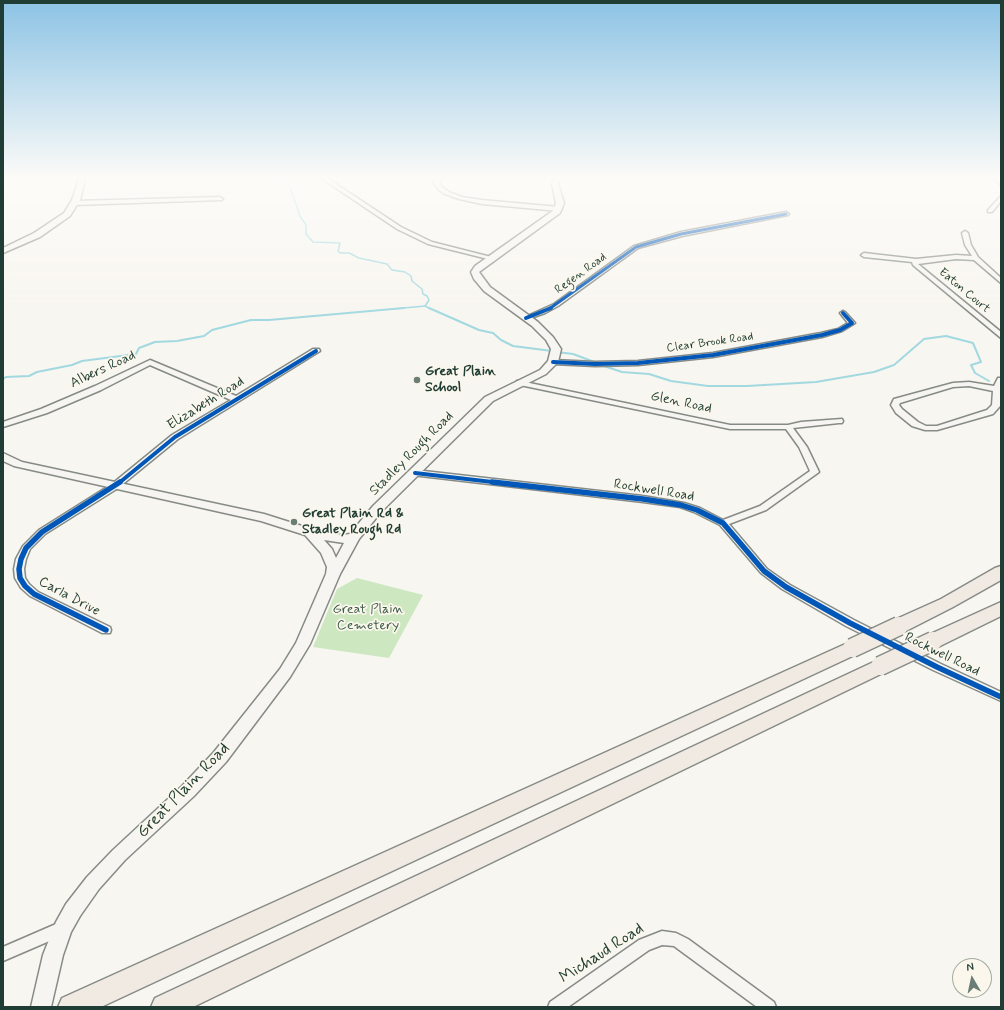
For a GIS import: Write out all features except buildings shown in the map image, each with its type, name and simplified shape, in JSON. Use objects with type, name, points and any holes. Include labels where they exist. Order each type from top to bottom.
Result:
[{"type":"highway","points":[[77,1004],[852,648],[947,603],[1001,572]]},
{"type":"highway","points":[[164,1007],[1001,608]]},
{"type":"highway","points":[[935,640],[1001,613]]},
{"type":"main road","points":[[3,251],[28,240],[55,223]]},
{"type":"main road","points":[[539,223],[478,268],[475,272],[477,277],[487,289],[544,332],[552,342],[555,355]]},
{"type":"main road","name":"Stadley Rough Road","points":[[354,537],[378,509],[489,399],[543,372],[555,355]]},
{"type":"main road","points":[[3,456],[18,464],[264,518],[320,536],[343,538],[354,537]]},
{"type":"main road","points":[[309,532],[328,552],[333,574]]},
{"type":"main road","name":"Great Plain Road","points":[[41,1007],[52,955],[62,928],[73,910],[119,855],[188,791],[220,757],[285,673],[303,644],[333,574],[354,537]]},
{"type":"street","points":[[392,223],[430,243],[492,258]]},
{"type":"street","name":"Regen Road","points":[[526,318],[543,312],[556,305],[636,246],[680,234],[738,223]]},
{"type":"street","points":[[965,233],[968,245],[976,258],[1001,281]]},
{"type":"street","name":"Eaton Court","points":[[864,255],[916,261],[948,258],[976,258]]},
{"type":"street","name":"Eaton Court","points":[[916,261],[915,264],[1001,336]]},
{"type":"street","name":"Clear Brook Road","points":[[555,355],[595,364],[638,363],[712,355],[822,335],[840,330],[852,323],[843,313]]},
{"type":"street","name":"Elizabeth Road","points":[[115,486],[175,437],[316,351]]},
{"type":"street","name":"Albers Road","points":[[3,425],[44,411],[98,388],[150,362],[236,399]]},
{"type":"street","points":[[997,389],[969,384],[953,385],[897,401],[895,405],[899,411],[915,424],[925,428],[937,428],[990,412],[996,406],[997,389],[1001,380]]},
{"type":"street","name":"Glen Road","points":[[520,383],[730,427],[788,427],[801,424],[839,421]]},
{"type":"street","points":[[723,523],[762,508],[815,472],[803,447],[788,427]]},
{"type":"street","name":"Rockwell Road","points":[[415,473],[681,505],[707,514],[723,523],[764,571],[786,587],[860,628],[1001,697]]},
{"type":"street","name":"Carla Drive","points":[[106,630],[34,594],[25,586],[20,578],[19,569],[21,559],[26,548],[34,540],[55,523],[115,486]]},
{"type":"street","points":[[3,954],[62,928]]},
{"type":"street","name":"Michaud Road","points":[[555,1007],[644,945],[662,938],[676,940],[683,944],[769,1007]]},
{"type":"green space","name":"Great Plain Cemetery","points":[[357,578],[423,595],[389,658],[313,647],[337,589]]},
{"type":"waterway","points":[[305,223],[306,234],[313,242],[340,243],[338,251],[340,253],[349,253],[359,258],[387,264],[392,270],[405,272],[411,276],[412,281],[422,289],[423,294],[427,296],[429,300],[425,306]]},
{"type":"waterway","points":[[398,309],[425,306]]},
{"type":"waterway","points":[[425,306],[429,308]]},
{"type":"waterway","points":[[398,309],[404,308]]},
{"type":"waterway","points":[[429,308],[479,330],[493,333],[501,340],[513,346],[552,351]]},
{"type":"waterway","points":[[393,309],[398,309]]},
{"type":"waterway","points":[[3,379],[6,377],[29,376],[37,372],[72,365],[82,361],[136,354],[139,348],[155,342],[177,341],[204,336],[212,330],[251,320],[269,320],[398,309]]},
{"type":"waterway","points":[[601,365],[622,372],[649,374],[671,381],[708,386],[747,386],[816,382],[874,372],[894,365],[924,339],[946,336],[973,343],[981,362],[971,365],[975,373],[989,381]]},
{"type":"waterway","points":[[557,352],[573,354],[597,363]]},
{"type":"cycle path","points":[[526,318],[543,312],[556,305],[636,247],[681,234],[738,223]]},
{"type":"cycle path","points":[[553,362],[595,364],[638,363],[713,355],[822,335],[840,330],[852,323],[843,313]]},
{"type":"cycle path","points":[[106,630],[34,594],[25,586],[20,578],[19,569],[21,559],[26,548],[42,532],[115,486],[175,437],[316,351]]},
{"type":"cycle path","points":[[415,473],[643,499],[681,505],[697,510],[723,523],[764,571],[786,587],[850,623],[937,667],[1001,697]]},
{"type":"place","name":"Great Plain School","points":[[417,380]]},
{"type":"place","name":"Great Plain Rd & Stadley Rough Rd","points":[[294,522]]}]
